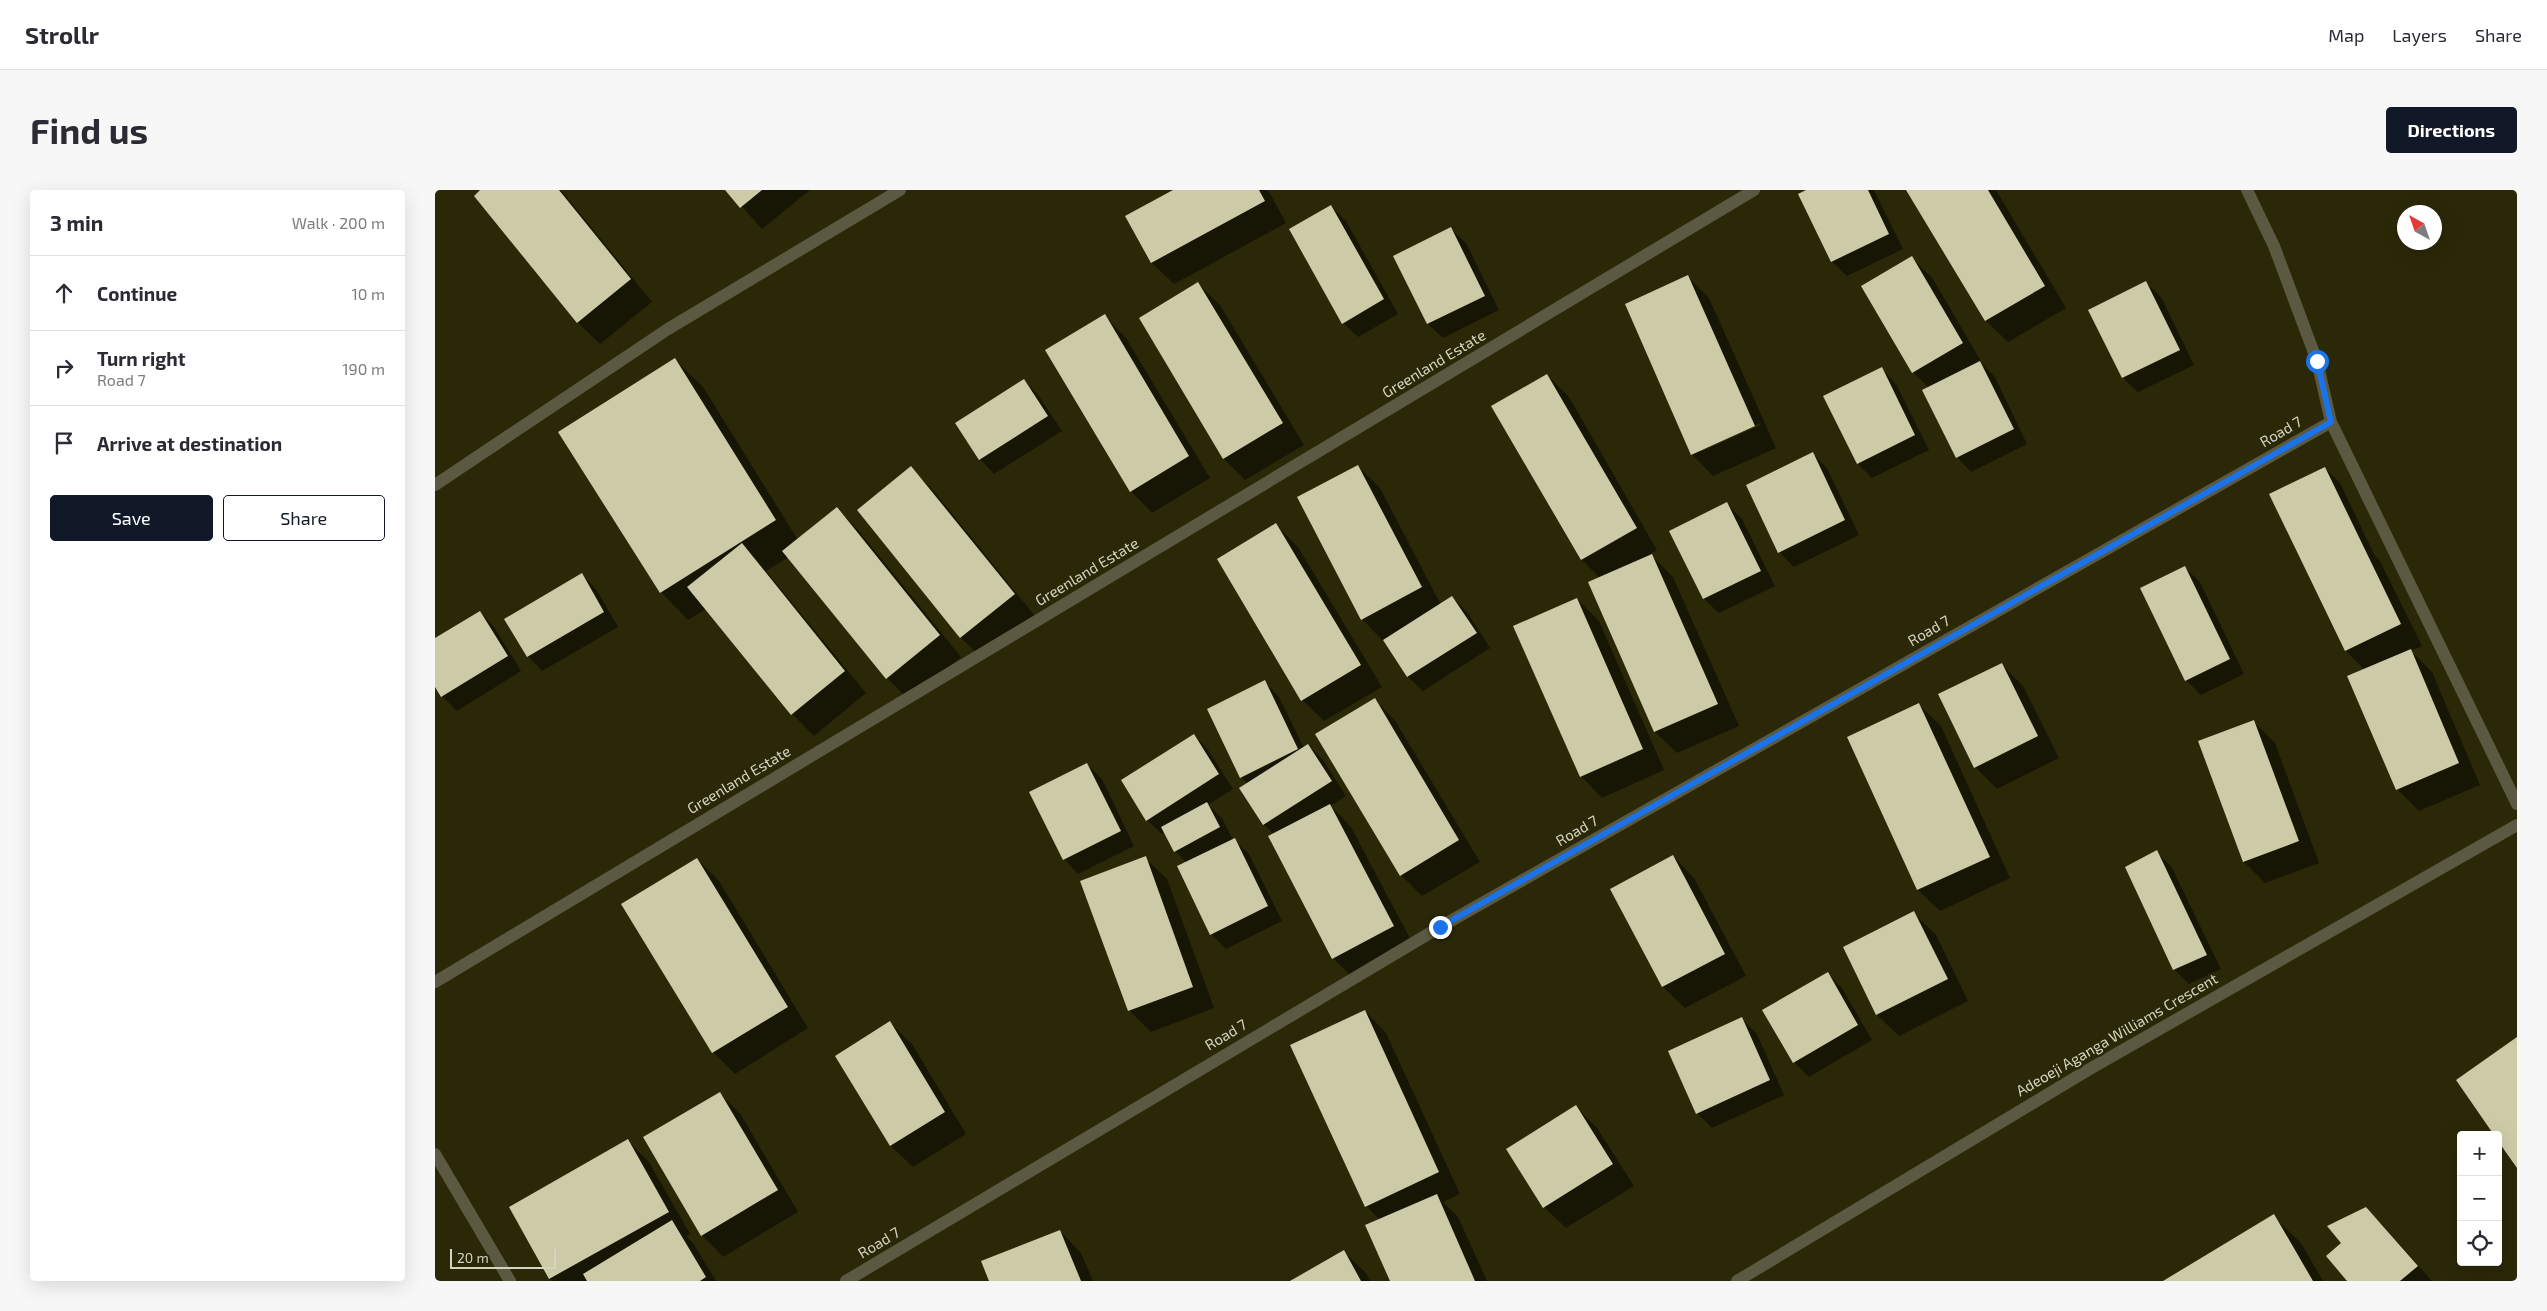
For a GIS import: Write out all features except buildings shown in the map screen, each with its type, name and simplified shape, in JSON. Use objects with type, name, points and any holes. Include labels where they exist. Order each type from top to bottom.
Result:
[{"type":"street","points":[[435,484],[668,329],[900,190]]},
{"type":"street","name":"Greenland Estate","points":[[435,982],[1754,190]]},
{"type":"street","points":[[2247,190],[2274,246],[2317,361],[2331,422],[2517,804]]},
{"type":"street","name":"Road 7","points":[[846,1281],[1440,927],[2331,422]]},
{"type":"street","name":"Adeoeji Aganga Williams Crescent","points":[[1737,1281],[2088,1070],[2517,825]]},
{"type":"street","points":[[435,1154],[509,1281]]},
{"type":"route","points":[[1440,927],[2331,422],[2317,361]]}]
